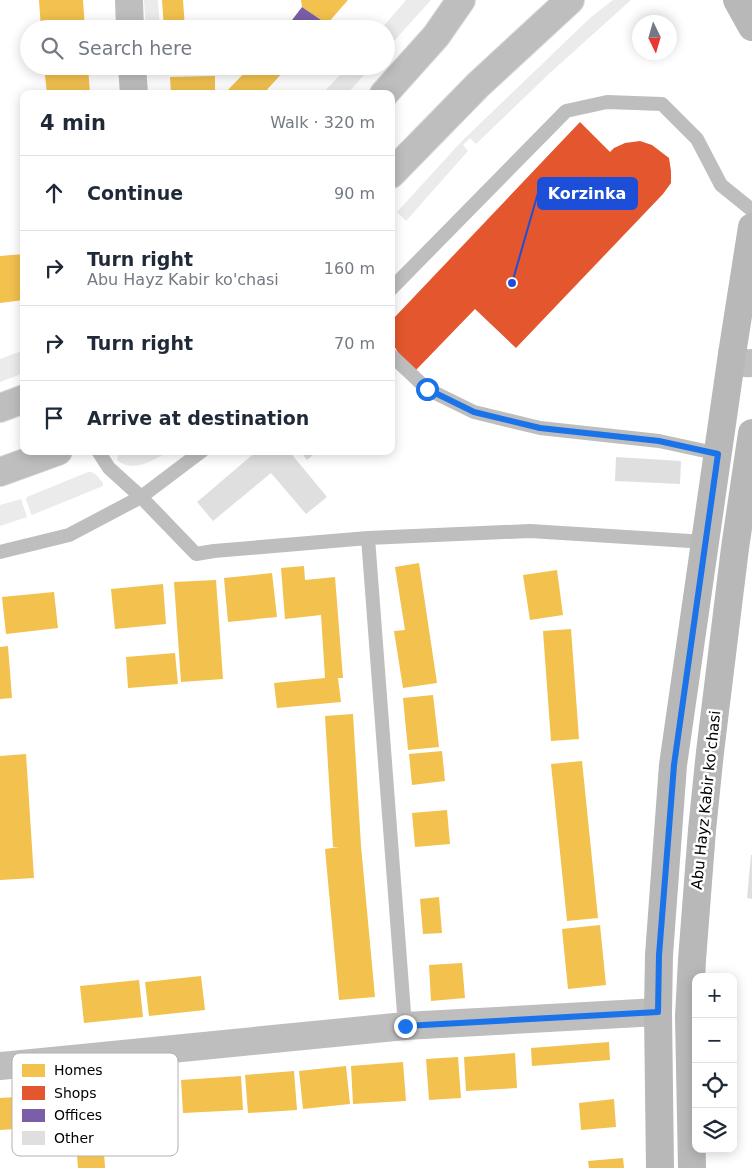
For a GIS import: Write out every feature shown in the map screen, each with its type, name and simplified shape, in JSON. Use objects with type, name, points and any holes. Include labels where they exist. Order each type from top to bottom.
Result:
[{"type":"main road","points":[[737,0],[752,27]]},
{"type":"main road","points":[[660,1168],[659,955],[674,765],[718,454],[742,358],[752,227]]},
{"type":"main road","name":"Abu Hayz Kabir ko'chasi","points":[[692,1168],[689,1016],[692,960],[710,752],[744,549],[752,433]]},
{"type":"street","points":[[129,0],[130,20]]},
{"type":"street","points":[[388,90],[436,36],[461,0]]},
{"type":"street","points":[[395,170],[478,85],[570,0]]},
{"type":"street","points":[[133,75],[134,90]]},
{"type":"street","points":[[0,408],[20,400]]},
{"type":"street","points":[[0,472],[47,455]]},
{"type":"street","points":[[132,1053],[405,1026],[658,1012]]},
{"type":"lane","points":[[395,285],[566,111],[591,105],[607,102],[662,104],[697,139],[721,185],[752,210]]},
{"type":"lane","points":[[395,359],[427,389],[474,412],[540,428],[659,441],[718,454]]},
{"type":"lane","points":[[101,455],[109,468],[141,497],[196,554],[368,538],[530,531],[706,542]]},
{"type":"lane","points":[[0,552],[69,535],[141,497],[197,455]]},
{"type":"lane","points":[[368,538],[405,1026]]},
{"type":"shaded area","points":[[144,0],[158,0],[159,20],[145,20]]},
{"type":"shaded area","points":[[406,0],[431,0],[395,40],[395,20],[389,20]]},
{"type":"shaded area","points":[[613,0],[631,0],[551,72],[476,144],[470,138],[463,145],[468,151],[406,221],[397,212],[460,143],[591,17]]},
{"type":"shaded area","points":[[340,75],[364,75],[351,90],[326,90]]},
{"type":"shaded area","points":[[20,352],[20,374],[0,382],[0,359]]},
{"type":"shaded area","points":[[162,455],[137,466],[123,464],[117,460],[118,456]]},
{"type":"shaded area","points":[[88,472],[97,475],[103,486],[31,514],[27,497]]},
{"type":"shaded area","points":[[21,499],[27,517],[0,526],[0,505]]},
{"type":"building: Homes","points":[[39,0],[83,0],[84,20],[40,20]]},
{"type":"building: Homes","points":[[162,0],[183,0],[184,20],[163,20]]},
{"type":"building: Homes","points":[[301,0],[348,0],[330,20],[321,20],[302,7]]},
{"type":"building: Homes","points":[[45,75],[89,75],[90,90],[47,90]]},
{"type":"building: Homes","points":[[242,75],[280,75],[267,90],[228,90]]},
{"type":"building: Homes","points":[[215,76],[215,90],[171,90],[170,77]]},
{"type":"building: Homes","points":[[20,254],[20,300],[0,303],[0,256]]},
{"type":"building: Homes","points":[[419,563],[437,683],[403,688],[394,631],[405,630],[395,567]]},
{"type":"building: Homes","points":[[304,566],[305,580],[335,577],[343,678],[338,678],[341,702],[277,708],[274,683],[325,678],[321,615],[285,619],[281,568]]},
{"type":"building: Homes","points":[[557,570],[563,615],[530,620],[523,575]]},
{"type":"building: Homes","points":[[272,573],[277,617],[228,622],[224,578]]},
{"type":"building: Homes","points":[[216,580],[223,679],[181,682],[174,582]]},
{"type":"building: Homes","points":[[163,584],[166,624],[115,629],[111,589]]},
{"type":"building: Homes","points":[[54,592],[58,628],[6,634],[2,597]]},
{"type":"building: Homes","points":[[571,629],[579,739],[551,741],[543,631]]},
{"type":"building: Homes","points":[[8,646],[12,698],[0,699],[0,647]]},
{"type":"building: Homes","points":[[175,653],[178,684],[128,688],[126,657]]},
{"type":"building: Homes","points":[[433,695],[439,747],[408,750],[403,698]]},
{"type":"building: Homes","points":[[353,714],[361,846],[375,997],[339,1000],[325,849],[339,847],[333,847],[325,716]]},
{"type":"building: Homes","points":[[442,751],[445,781],[412,785],[409,754]]},
{"type":"building: Homes","points":[[26,754],[34,878],[0,880],[0,756]]},
{"type":"building: Homes","points":[[582,761],[598,918],[567,921],[551,764]]},
{"type":"building: Homes","points":[[447,810],[450,844],[415,847],[412,813]]},
{"type":"building: Homes","points":[[439,897],[442,933],[423,934],[420,899]]},
{"type":"building: Homes","points":[[600,925],[606,985],[568,989],[562,929]]},
{"type":"building: Homes","points":[[462,963],[465,998],[431,1001],[429,965]]},
{"type":"building: Homes","points":[[201,976],[205,1010],[149,1016],[145,982]]},
{"type":"building: Homes","points":[[139,980],[143,1017],[84,1023],[80,986]]},
{"type":"building: Homes","points":[[609,1042],[610,1060],[532,1066],[531,1048]]},
{"type":"building: Homes","points":[[515,1053],[517,1088],[466,1091],[464,1057]]},
{"type":"building: Homes","points":[[458,1057],[461,1098],[429,1100],[426,1059]]},
{"type":"building: Homes","points":[[403,1062],[406,1101],[353,1104],[351,1066]]},
{"type":"building: Homes","points":[[346,1066],[350,1104],[303,1109],[299,1071]]},
{"type":"building: Homes","points":[[294,1071],[297,1110],[248,1113],[245,1075]]},
{"type":"building: Homes","points":[[241,1076],[243,1110],[183,1113],[181,1080]]},
{"type":"building: Homes","points":[[12,1097],[12,1129],[0,1130],[0,1098]]},
{"type":"building: Homes","points":[[614,1099],[616,1127],[581,1130],[579,1103]]},
{"type":"building: Homes","points":[[77,1156],[104,1156],[105,1168],[78,1168]]},
{"type":"building: Homes","points":[[623,1158],[624,1168],[589,1168],[588,1161]]},
{"type":"building: Shops","points":[[580,122],[610,152],[625,143],[640,141],[652,145],[669,158],[671,183],[663,194],[516,348],[475,309],[416,370],[399,354],[395,348],[395,317]]},
{"type":"building: Offices","points":[[302,7],[321,20],[292,20]]},
{"type":"building: Other","points":[[252,455],[292,455],[327,497],[306,514],[271,473],[213,521],[197,502]]},
{"type":"building: Other","points":[[303,455],[313,455],[307,460]]},
{"type":"building: Other","points":[[616,457],[681,461],[680,484],[615,481]]},
{"type":"building: Other","points":[[752,855],[752,899],[747,898]]},
{"type":"place","name":"Korzinka","points":[[512,283]]},
{"type":"route","points":[[405,1026],[658,1012],[659,955],[674,765],[718,454],[659,441],[540,428],[474,412],[427,389]]}]
